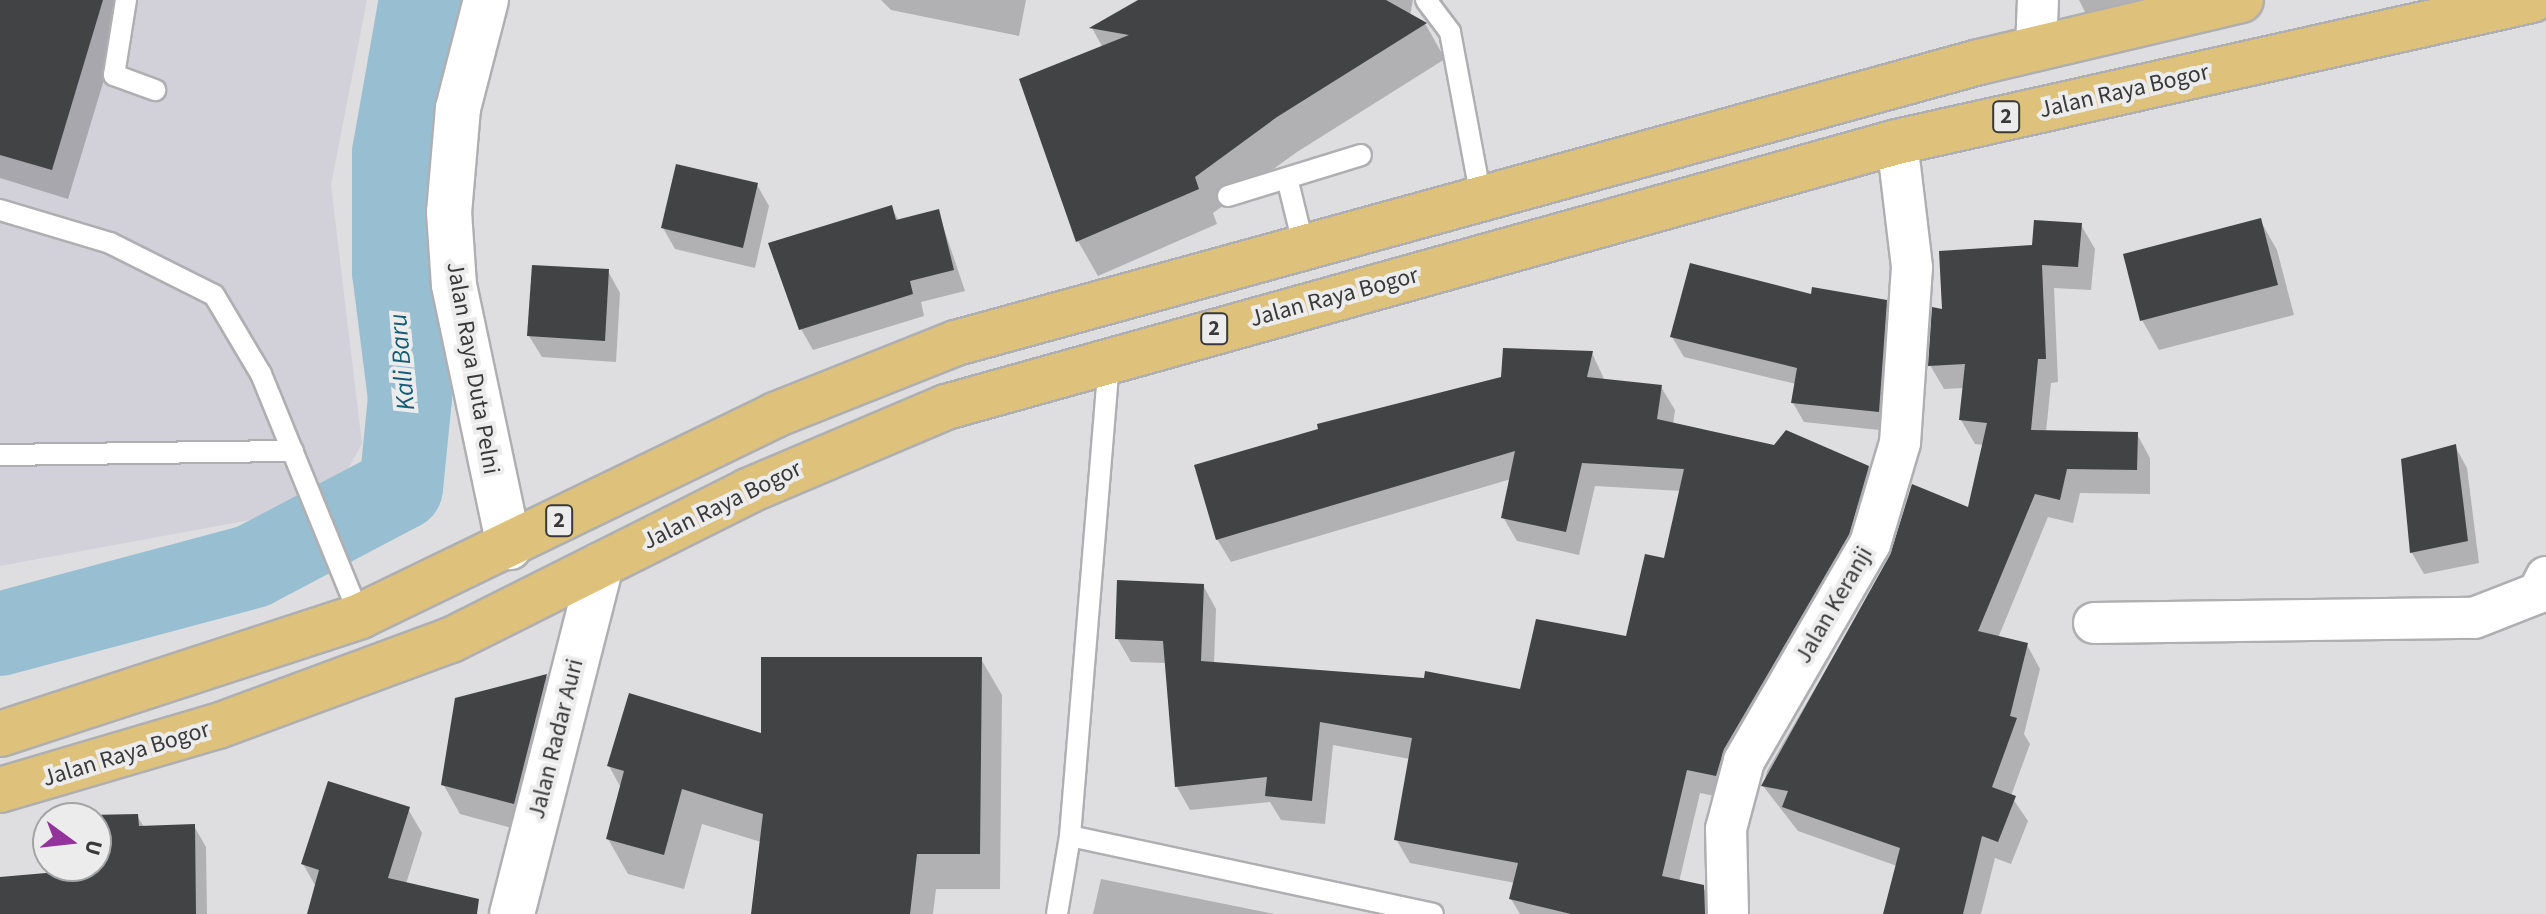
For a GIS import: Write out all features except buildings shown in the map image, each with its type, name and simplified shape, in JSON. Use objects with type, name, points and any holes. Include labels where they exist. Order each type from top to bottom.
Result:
[{"type":"highway","name":"2","points":[[0,734],[354,601],[509,547],[883,368],[1303,243],[2036,49],[2241,0]]},
{"type":"highway","name":"Jalan Raya Bogor","points":[[0,790],[314,694],[451,640],[841,447],[1109,356],[1318,302],[1897,142],[2532,0]]},
{"type":"highway","points":[[1303,243],[1318,302]]},
{"type":"main road","name":"Jalan Raya Duta Pelni","points":[[486,0],[458,108],[449,212],[459,314],[509,547]]},
{"type":"main road","name":"Jalan Radar Auri","points":[[512,914],[601,565]]},
{"type":"street","points":[[2036,49],[2038,0]]},
{"type":"street","name":"Jalan Keranji","points":[[1728,914],[1726,829],[1744,761],[1870,544],[1900,443],[1912,267],[1897,142]]},
{"type":"street","points":[[2094,623],[2474,618],[2538,593],[2546,577]]},
{"type":"lane","points":[[126,0],[114,75],[155,90]]},
{"type":"lane","points":[[1426,0],[1450,32],[1481,197]]},
{"type":"lane","points":[[1228,196],[1361,155]]},
{"type":"lane","points":[[1287,178],[1303,243]]},
{"type":"lane","points":[[0,210],[110,243],[214,295],[261,374],[318,523],[354,601]]},
{"type":"lane","points":[[1057,914],[1070,836],[1109,356]]},
{"type":"lane","points":[[0,455],[293,451]]},
{"type":"lane","points":[[1070,836],[1433,914]]},
{"type":"shaded area","points":[[0,0],[367,0],[331,185],[362,444],[343,478],[272,516],[0,566]]},
{"type":"waterway","name":"Kali Baru","points":[[0,634],[253,566],[401,488],[410,398],[394,272],[394,153],[421,0]]}]
